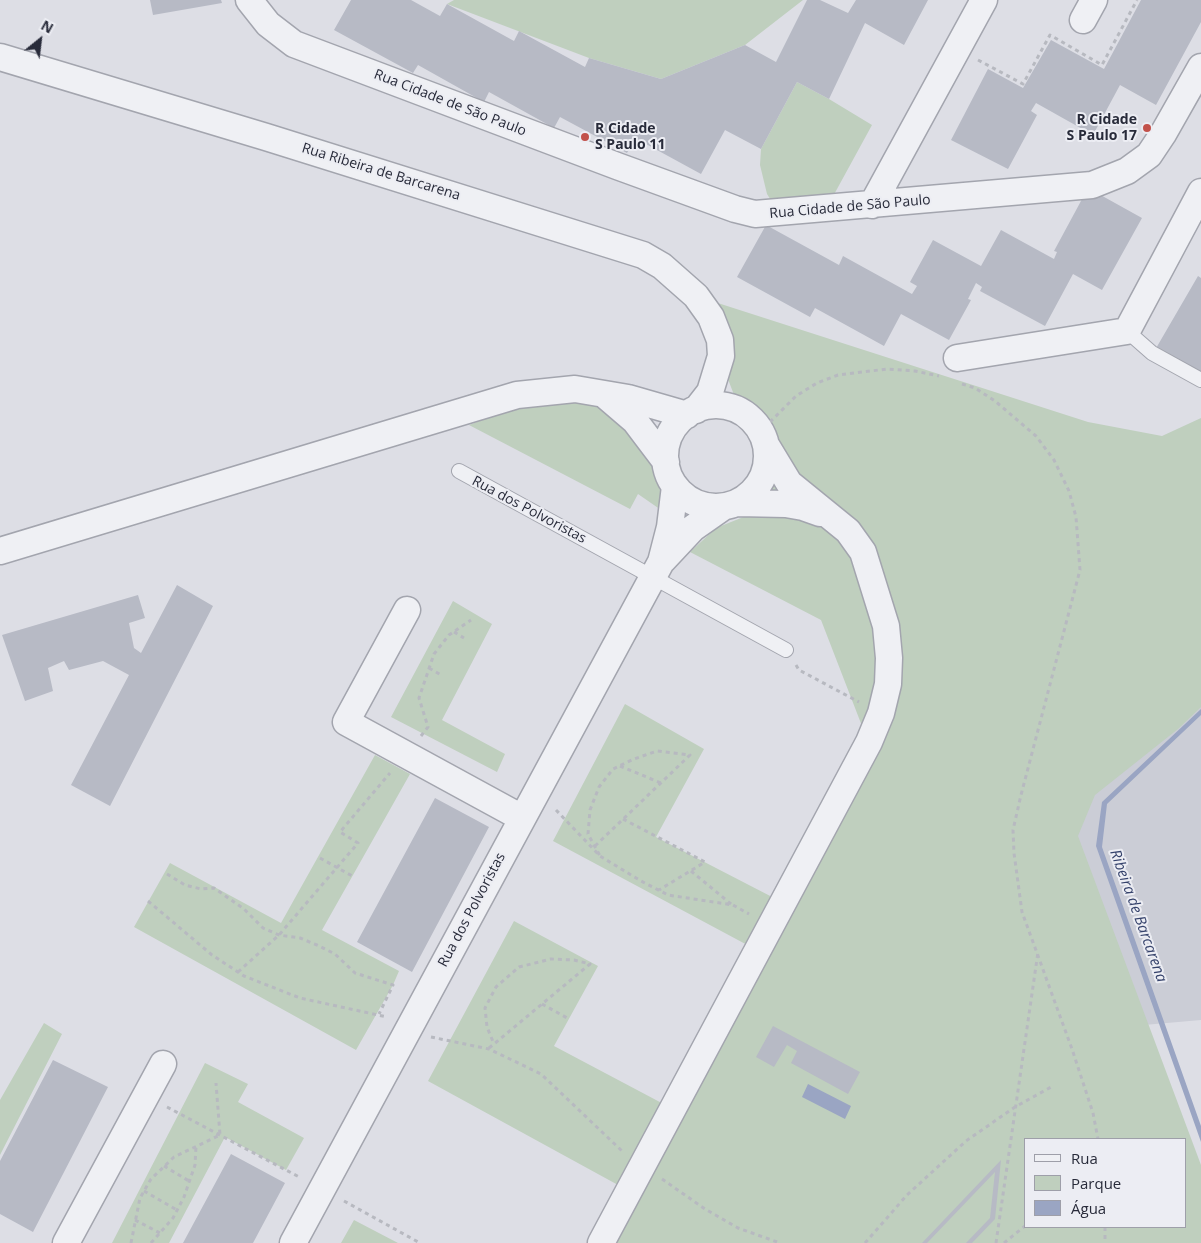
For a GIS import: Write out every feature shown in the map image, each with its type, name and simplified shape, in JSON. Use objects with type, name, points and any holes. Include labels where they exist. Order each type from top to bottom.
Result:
[{"type":"street","name":"Rua Cidade de São Paulo","points":[[249,0],[268,24],[294,44],[735,209],[755,214],[1092,185],[1126,171],[1149,155],[1201,67]]},
{"type":"street","points":[[872,205],[984,0]]},
{"type":"street","name":"Rua Ribeira de Barcarena","points":[[0,57],[266,137],[643,255],[662,266],[696,296],[711,317],[734,396],[789,483],[848,531],[863,552],[886,626],[889,658],[888,684],[881,713],[870,742],[600,1243]]},
{"type":"street","points":[[954,373],[1127,331],[1201,192]]},
{"type":"street","name":"Rua Ribeira de Barcarena","points":[[691,412],[710,392],[721,356],[720,346]]},
{"type":"street","points":[[0,551],[518,395],[575,389],[600,392],[691,412],[721,406],[757,431],[767,462],[762,479],[752,492],[731,505]]},
{"type":"street","points":[[600,392],[635,421],[684,496],[696,503],[709,507],[767,502],[803,507],[832,518]]},
{"type":"street","points":[[670,474],[666,448],[670,436],[677,424],[691,412]]},
{"type":"street","name":"Rua dos Polvoristas","points":[[293,1243],[657,569],[670,528],[670,474]]},
{"type":"street","name":"Rua dos Polvoristas","points":[[657,569],[693,528],[731,505]]},
{"type":"street","points":[[407,610],[346,722],[522,818]]},
{"type":"street","points":[[66,1243],[163,1064]]},
{"type":"lane","points":[[1127,331],[1152,353],[1201,380]]},
{"type":"lane","name":"Rua dos Polvoristas","points":[[459,472],[657,569],[786,650]]},
{"type":"path","points":[[957,49],[1023,84]]},
{"type":"path","points":[[757,431],[796,396],[817,383],[838,375],[887,369],[954,373],[995,400],[1036,436],[1054,460],[1069,491],[1076,517],[1080,570],[1014,830],[1014,853],[1022,912],[1038,952],[1093,1113],[1098,1138]]},
{"type":"path","points":[[238,972],[278,935],[358,842],[340,832],[428,727],[418,698],[434,654],[454,632],[471,620]]},
{"type":"path","points":[[454,632],[464,638]]},
{"type":"path","points":[[786,650],[799,670],[881,713]]},
{"type":"path","points":[[429,668],[441,675]]},
{"type":"path","points":[[595,846],[690,755],[658,751],[613,769],[599,786],[590,810],[588,834],[600,856]]},
{"type":"path","points":[[620,766],[661,783]]},
{"type":"path","points":[[538,788],[568,826],[600,856],[668,895],[733,905]]},
{"type":"path","points":[[623,819],[705,862],[659,890]]},
{"type":"path","points":[[320,858],[354,877]]},
{"type":"path","points":[[691,872],[733,905],[771,926]]},
{"type":"path","points":[[167,874],[185,885],[201,889],[214,888],[226,894],[263,928],[278,935],[300,938],[317,945],[335,954],[354,973],[393,985],[379,1014]]},
{"type":"path","points":[[148,900],[212,955],[238,972],[269,988],[325,1005],[379,1014],[410,1026],[427,1036],[488,1049],[541,1074],[556,1086],[605,1136],[641,1167],[730,1223],[780,1243]]},
{"type":"path","points":[[996,1243],[1038,952]]},
{"type":"path","points":[[488,1049],[494,1044],[590,964],[574,960],[551,959],[519,967],[496,987],[485,1008],[487,1027],[494,1044]]},
{"type":"path","points":[[542,1004],[569,1019]]},
{"type":"path","points":[[216,1083],[220,1135]]},
{"type":"path","points":[[865,1243],[907,1194],[966,1141],[1015,1107],[1052,1086]]},
{"type":"path","points":[[146,1095],[420,1243]]},
{"type":"path","points":[[131,1243],[135,1220],[144,1192],[151,1179],[174,1157],[220,1135]]},
{"type":"path","points":[[151,1243],[177,1210],[195,1165],[196,1146]]},
{"type":"path","points":[[164,1166],[190,1181]]},
{"type":"path","points":[[144,1192],[177,1210]]},
{"type":"path","points":[[135,1220],[160,1233]]},
{"type":"path","points":[[1004,1243],[1024,1227]]},
{"type":"path","points":[[1105,1228],[1106,1243]]},
{"type":"shaded area","points":[[1201,676],[1201,1020],[1121,1027],[1058,790]]},
{"type":"green space","points":[[454,0],[803,0],[745,45],[661,79],[589,58],[447,4]]},
{"type":"green space","points":[[797,82],[872,125],[831,200],[774,205],[767,194],[760,165],[761,149]]},
{"type":"green space","points":[[696,296],[1088,422],[1162,436],[1201,418],[1201,707],[1178,729],[1095,795],[1078,836],[1201,1165],[1201,1243],[606,1243],[629,1191],[428,1081],[514,921],[598,966],[554,1046],[673,1109],[751,947],[553,841],[625,704],[704,749],[656,837],[776,899],[862,726],[821,620],[690,552],[716,528],[751,514],[781,517]]},
{"type":"green space","points":[[539,399],[592,399],[624,421],[656,469],[664,512],[638,494],[630,509],[469,425]]},
{"type":"green space","points":[[453,601],[492,624],[442,720],[505,754],[497,772],[391,717]]},
{"type":"green space","points":[[375,755],[410,774],[322,930],[399,971],[356,1050],[134,927],[170,863],[281,923]]},
{"type":"green space","points":[[44,1023],[62,1034],[0,1155],[0,1100]]},
{"type":"green space","points":[[205,1063],[248,1084],[238,1102],[304,1138],[286,1170],[225,1137],[169,1243],[112,1243]]},
{"type":"green space","points":[[354,1220],[398,1243],[341,1243]]},
{"type":"water","points":[[1201,709],[1201,715],[1107,804],[1102,847],[1201,1126],[1201,1142],[1096,846],[1102,802]]},
{"type":"water","points":[[808,1084],[851,1106],[845,1119],[802,1097]]},
{"type":"building","points":[[150,0],[221,0],[222,3],[153,15]]},
{"type":"building","points":[[351,0],[411,0],[440,16],[447,4],[514,41],[519,31],[585,67],[589,58],[661,79],[745,45],[776,62],[807,0],[820,0],[848,13],[856,0],[928,0],[904,45],[865,23],[829,99],[797,82],[761,149],[725,130],[701,174],[635,138],[627,153],[560,117],[554,128],[489,92],[484,102],[418,65],[413,73],[334,30]]},
{"type":"building","points":[[1141,0],[1201,0],[1201,22],[1156,105],[1120,85],[1093,135],[1036,103],[1031,111],[1037,115],[1008,169],[951,140],[988,69],[1023,88],[1051,40],[1104,69]]},
{"type":"building","points":[[1088,188],[1142,218],[1102,290],[1073,274],[1045,326],[980,291],[982,287],[976,283],[968,299],[971,300],[949,340],[901,314],[884,346],[815,308],[810,317],[737,277],[766,225],[839,265],[843,256],[912,294],[917,286],[910,282],[933,240],[981,266],[1001,230],[1054,259],[1057,252],[1054,251]]},
{"type":"building","points":[[1198,276],[1201,278],[1201,376],[1155,350]]},
{"type":"building","points":[[177,585],[213,606],[110,806],[71,785],[129,675],[103,661],[69,670],[64,661],[48,668],[53,691],[25,701],[2,635],[138,595],[145,618],[129,623],[134,648],[141,653]]},
{"type":"building","points":[[435,798],[489,827],[412,972],[357,942]]},
{"type":"building","points":[[773,1026],[860,1072],[848,1094],[791,1063],[797,1051],[787,1045],[774,1067],[756,1057]]},
{"type":"building","points":[[53,1060],[108,1087],[33,1232],[0,1214],[0,1161]]},
{"type":"building","points":[[231,1154],[285,1183],[253,1243],[183,1243]]},
{"type":"building","points":[[1001,1160],[995,1219],[972,1243],[966,1243],[990,1218],[995,1172],[927,1243],[922,1243]]},
{"type":"place","name":"R Cidade S Paulo 17","points":[[1147,128]]},
{"type":"place","name":"R Cidade S Paulo 11","points":[[585,137]]},
{"type":"water label","name":"Ribeira de Barcarena","points":[[1138,916]]}]
